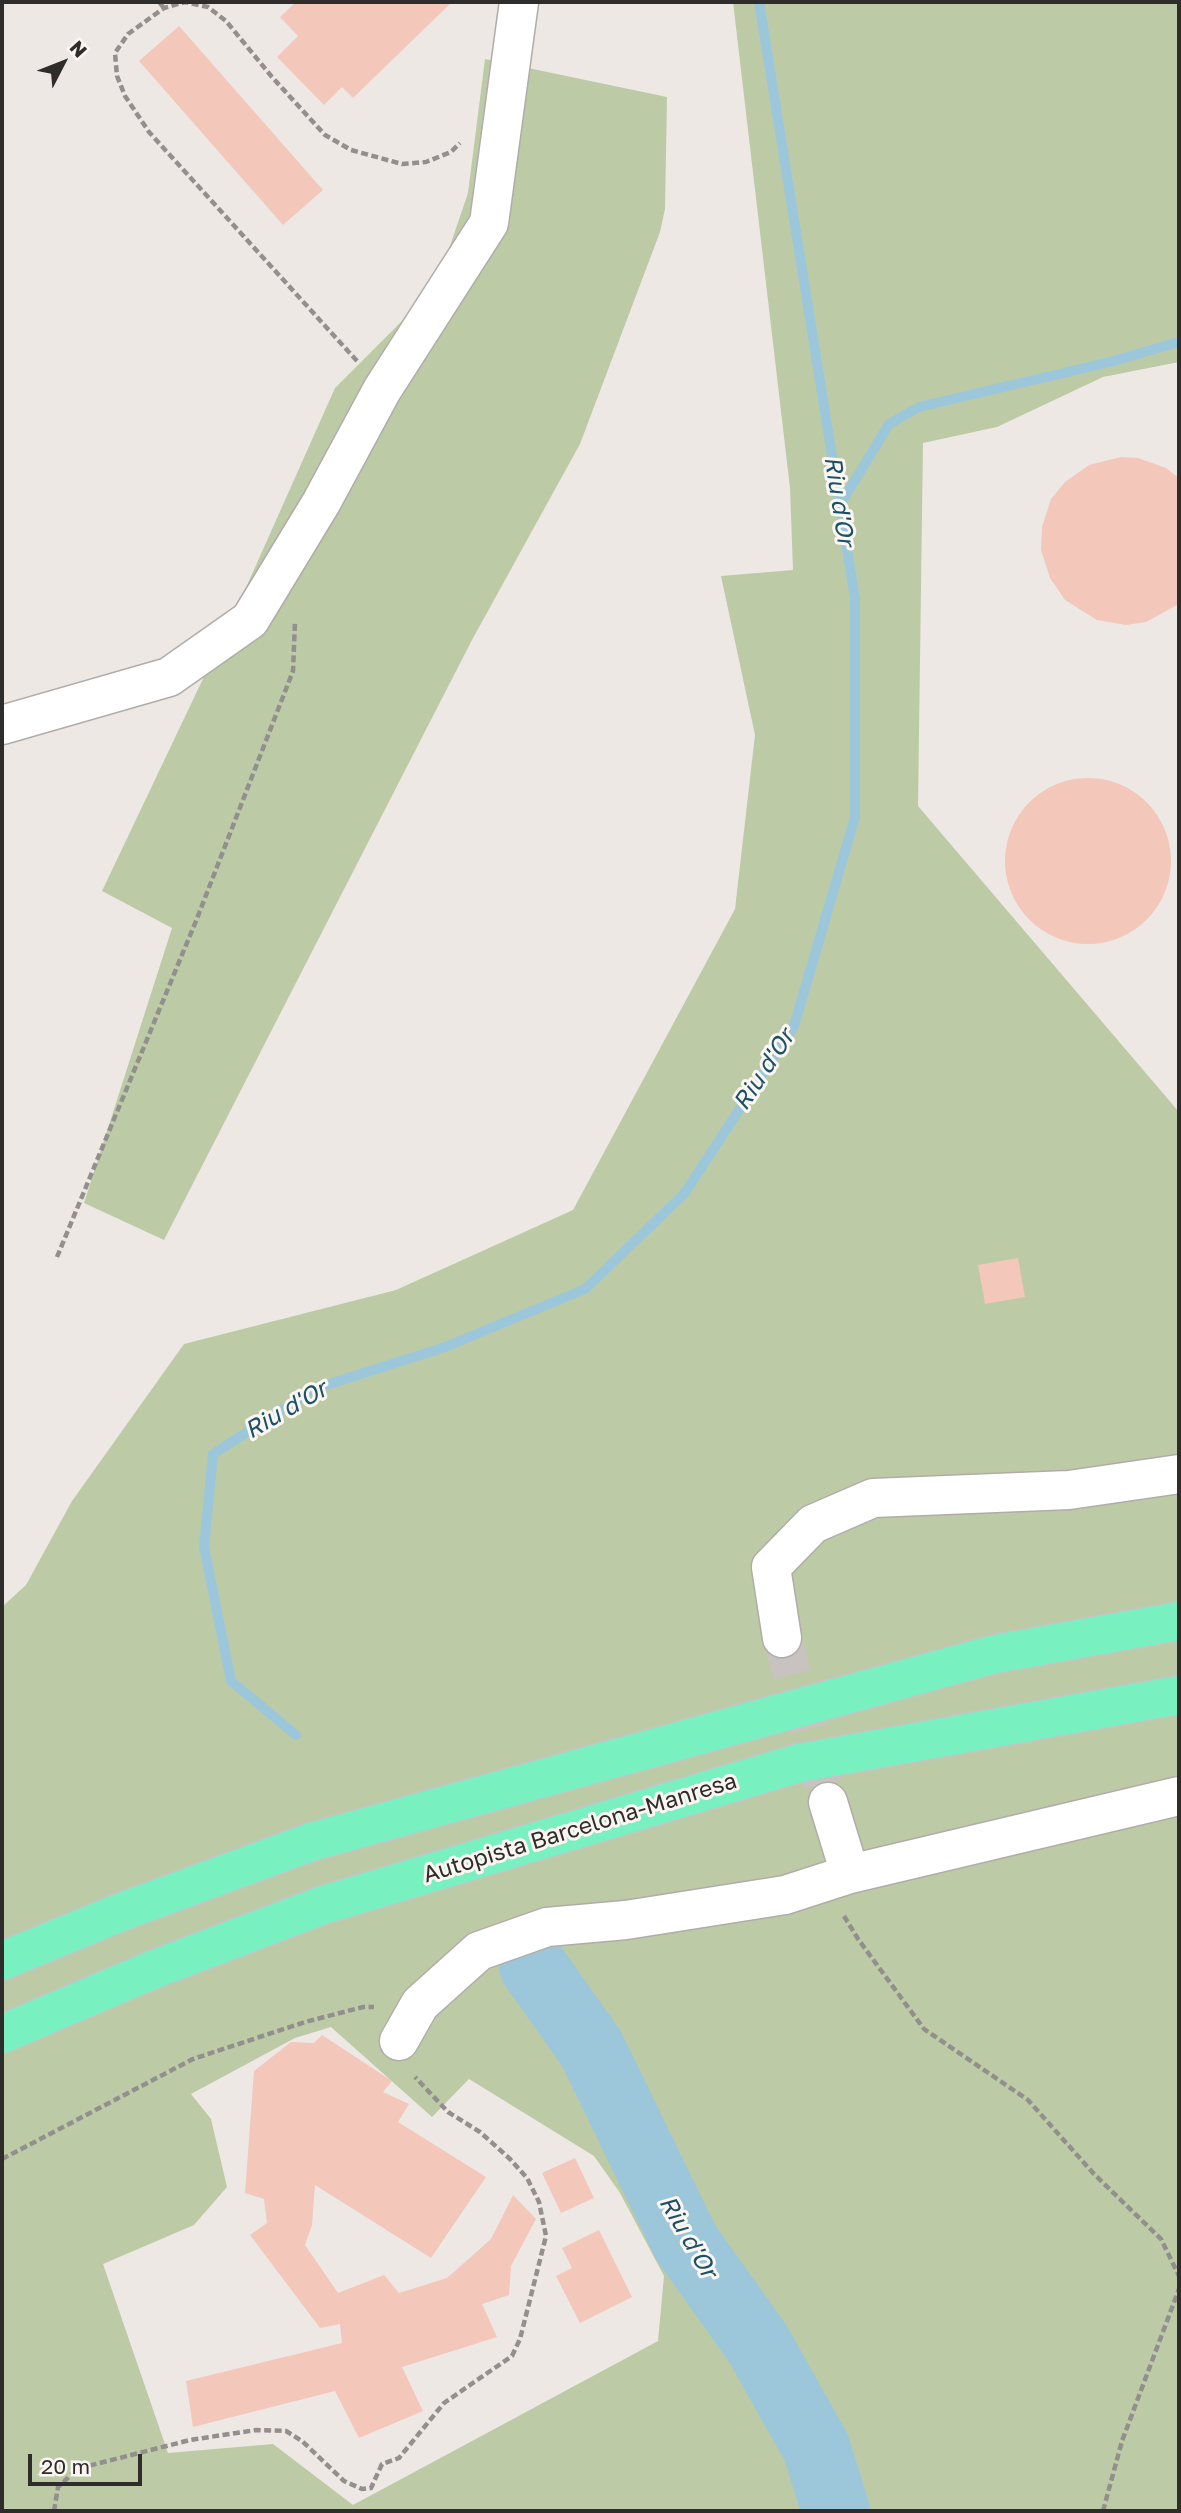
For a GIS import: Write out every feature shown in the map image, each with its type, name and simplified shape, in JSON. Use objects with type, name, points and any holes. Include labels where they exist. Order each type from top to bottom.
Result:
[{"type":"highway","points":[[2,1961],[121,1912],[311,1842],[995,1654],[1179,1621]]},
{"type":"highway","name":"Autopista Barcelona-Manresa","points":[[2,2034],[152,1970],[323,1905],[799,1763],[1179,1695]]},
{"type":"street","points":[[2,725],[169,677],[250,621],[321,503],[382,390],[489,223],[519,2]]},
{"type":"street","points":[[782,1638],[771,1567],[813,1524],[873,1498],[1069,1490],[1179,1474]]},
{"type":"street","points":[[399,2041],[420,2004],[480,1951],[547,1927],[626,1920],[785,1895],[838,1877],[1179,1796]]},
{"type":"street","points":[[828,1802],[838,1877]]},
{"type":"path","points":[[159,2],[164,8]]},
{"type":"path","points":[[382,390],[161,148],[125,96],[117,76],[115,54],[128,34],[164,8],[186,2],[208,7],[226,21],[325,135],[351,150],[402,164],[426,162],[451,152],[466,137]]},
{"type":"path","points":[[57,1257],[196,921],[293,671],[295,620],[270,587]]},
{"type":"path","points":[[838,1877],[858,1939],[925,2029],[1028,2100],[1094,2174],[1161,2239],[1179,2276]]},
{"type":"path","points":[[2,2159],[193,2060],[305,2022],[363,2007],[420,2004]]},
{"type":"path","points":[[54,2511],[58,2487],[72,2474],[88,2466],[190,2440],[256,2430],[286,2431],[302,2441],[344,2481],[362,2489],[371,2488],[382,2464],[399,2458],[444,2403],[512,2356],[520,2339],[546,2236],[545,2219],[536,2194],[515,2165],[480,2132],[442,2106]]},
{"type":"path","points":[[1103,2511],[1122,2441],[1179,2289]]},
{"type":"green space","points":[[733,2],[1179,2],[1179,362],[1103,377],[997,427],[923,443],[918,806],[1179,1112],[1179,2511],[2,2511],[2,1607],[26,1585],[72,1501],[184,1344],[396,1290],[573,1210],[735,909],[755,735],[721,576],[793,570],[790,488]],"holes":[[[331,2027],[432,2117],[469,2079],[594,2156],[620,2193],[664,2276],[658,2341],[353,2505],[273,2444],[168,2453],[103,2264],[194,2225],[227,2187],[211,2119],[191,2094],[295,2038]]]},
{"type":"green space","points":[[485,59],[667,97],[665,209],[660,232],[580,444],[472,640],[164,1240],[84,1203],[172,928],[102,891],[240,601],[335,388],[436,287],[468,193]]},
{"type":"building","points":[[296,2],[452,2],[353,98],[342,87],[324,105],[277,57],[298,36],[280,17]]},
{"type":"building","points":[[179,26],[323,190],[283,225],[139,61]]},
{"type":"building","points":[[1121,457],[1138,458],[1166,468],[1179,478],[1179,604],[1146,622],[1126,625],[1097,620],[1065,600],[1050,578],[1041,550],[1042,527],[1051,499],[1065,482],[1089,465]]},
{"type":"building","points":[[1088,778],[1120,785],[1134,792],[1146,803],[1157,815],[1164,829],[1171,861],[1164,893],[1157,907],[1146,919],[1134,930],[1120,937],[1088,944],[1056,937],[1042,930],[1030,919],[1019,907],[1012,893],[1005,861],[1012,829],[1019,815],[1030,803],[1042,792],[1056,785]]},
{"type":"building","points":[[1018,1258],[1025,1297],[985,1304],[978,1265]]},
{"type":"building","points":[[322,2035],[392,2081],[383,2092],[409,2104],[398,2122],[486,2177],[431,2258],[315,2185],[312,2225],[305,2245],[338,2293],[384,2275],[399,2293],[447,2278],[491,2239],[513,2195],[536,2219],[511,2266],[509,2295],[482,2304],[497,2337],[402,2367],[423,2411],[359,2438],[335,2391],[193,2427],[186,2381],[342,2343],[340,2324],[320,2328],[250,2235],[267,2223],[264,2199],[245,2193],[254,2071],[291,2042],[314,2043]]},
{"type":"building","points":[[575,2158],[594,2198],[561,2213],[542,2173]]},
{"type":"building","points":[[599,2230],[632,2297],[580,2323],[556,2276],[572,2268],[562,2248]]},
{"type":"waterway","name":"Riu d'Or","points":[[296,1735],[231,1681],[204,1547],[213,1454],[314,1389],[445,1347],[585,1289],[684,1194],[794,1026],[855,817],[855,599],[759,2]]},
{"type":"waterway","points":[[840,505],[889,424],[919,407],[1110,362],[1179,342]]},
{"type":"waterway","name":"Riu d'Or","points":[[533,1966],[591,2048],[686,2243],[758,2344],[816,2447],[836,2511]]},
{"type":"tunnel","points":[[782,1638],[828,1802]]}]
